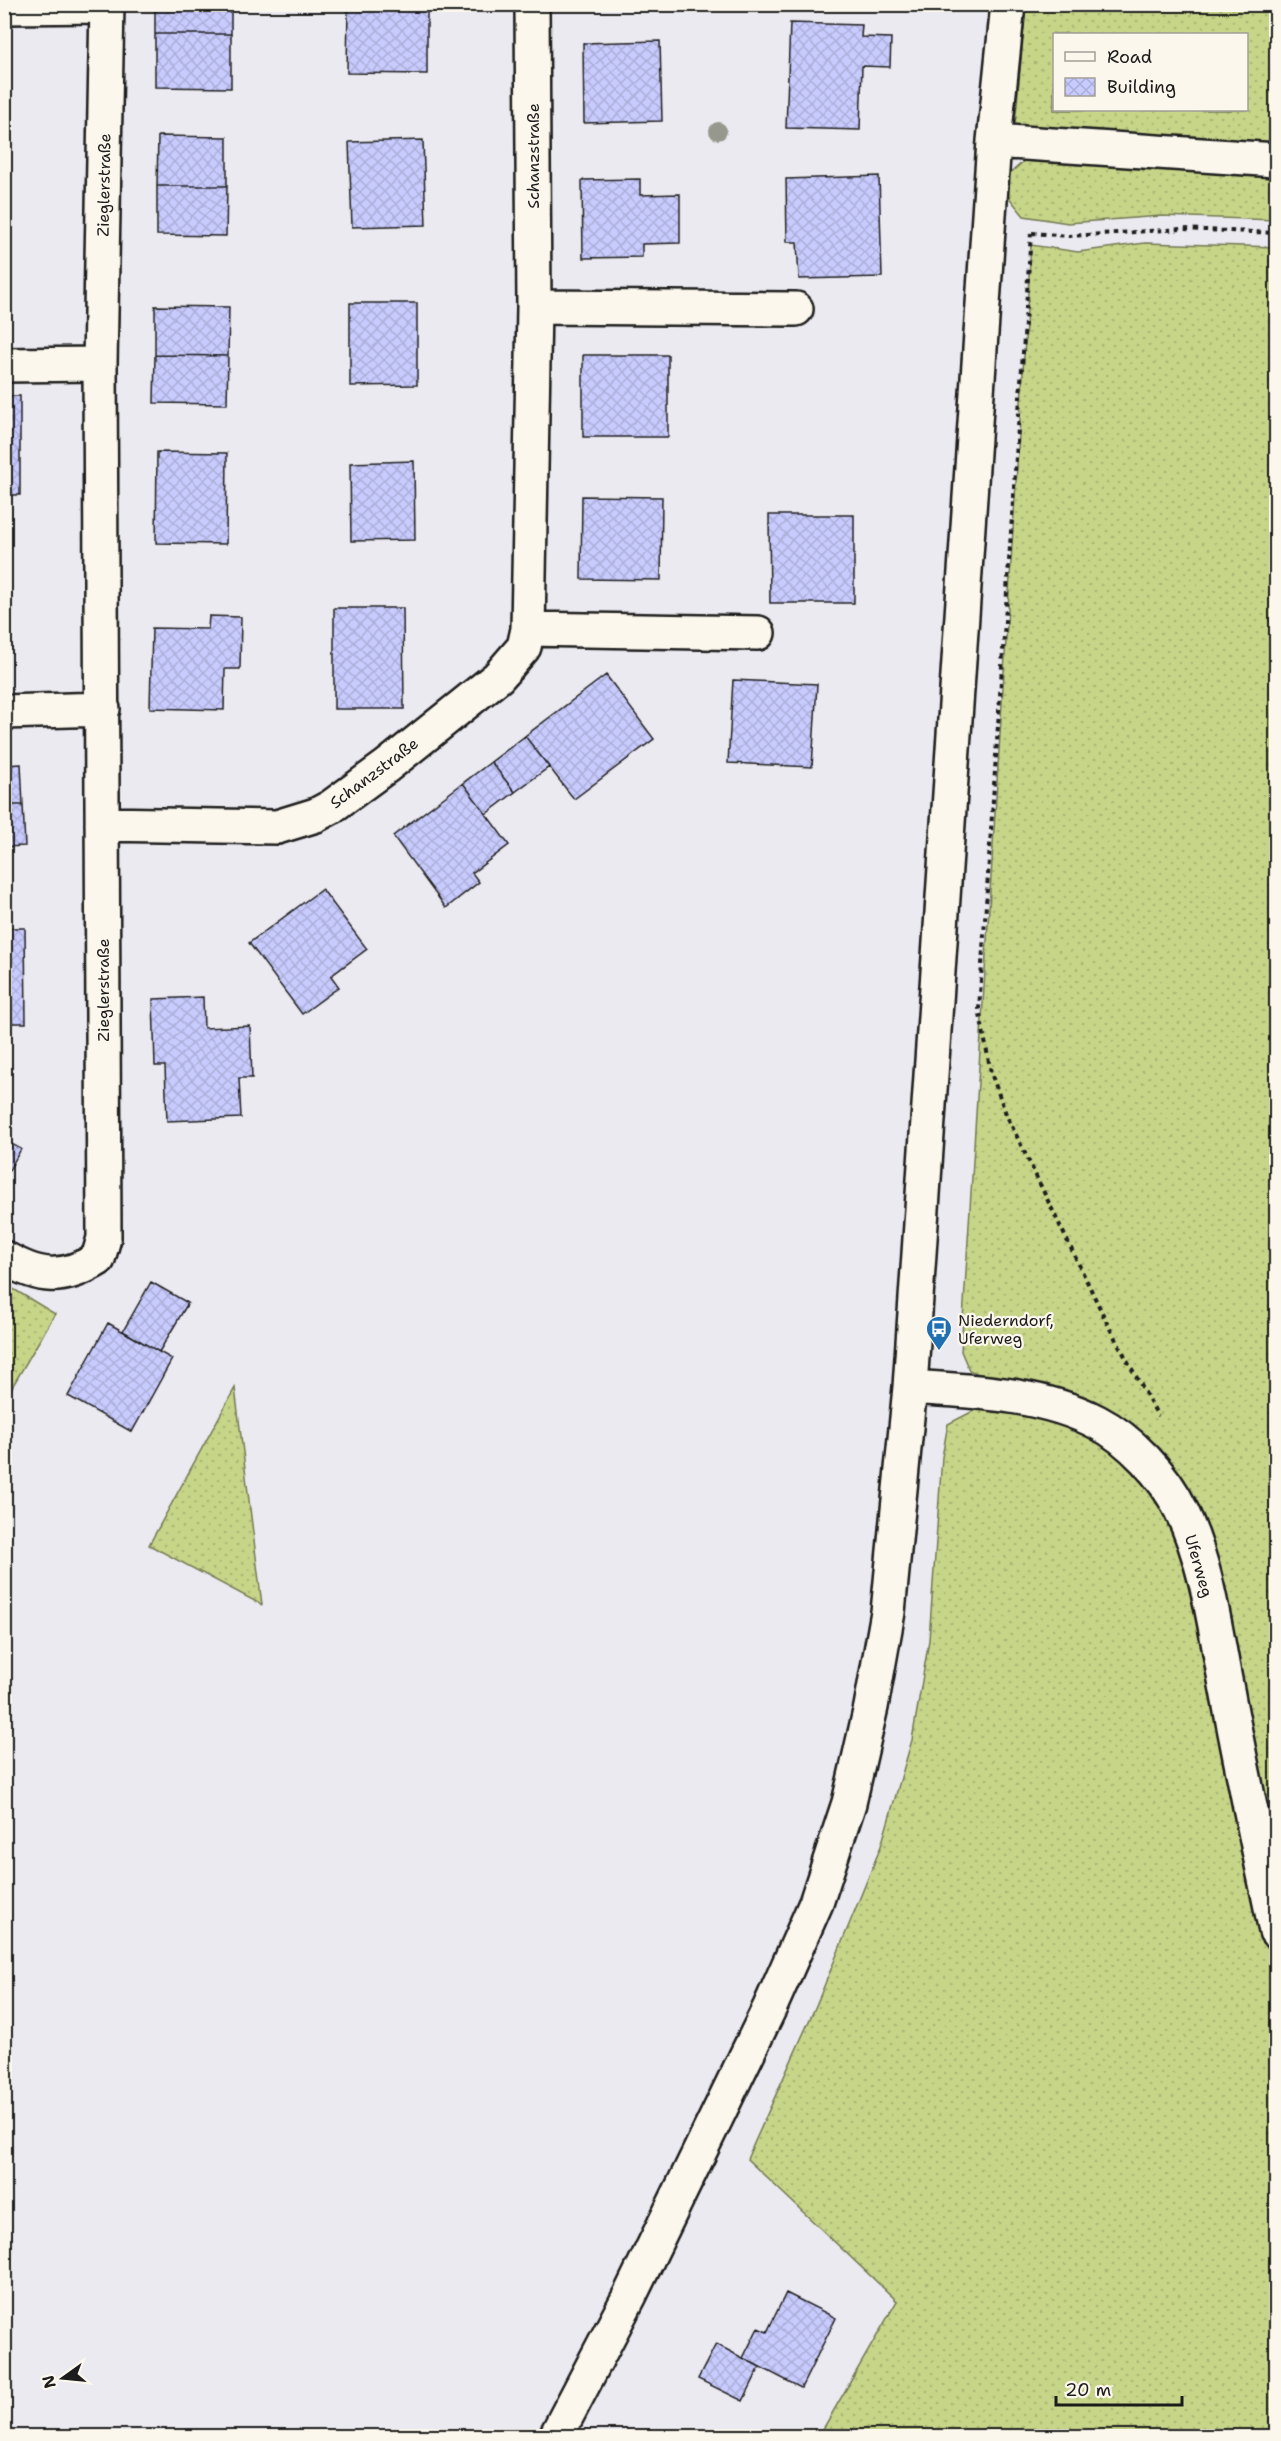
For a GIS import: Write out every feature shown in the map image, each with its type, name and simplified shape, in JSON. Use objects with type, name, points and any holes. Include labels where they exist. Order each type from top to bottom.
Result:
[{"type":"street","name":"Schanzstraße","points":[[102,825],[257,828],[277,827],[316,815],[331,807],[387,766],[498,677],[524,647],[528,629],[534,307],[532,4]]},
{"type":"street","points":[[556,2436],[630,2295],[770,2007],[816,1903],[849,1803],[871,1707],[888,1612],[910,1387],[994,141],[1008,4]]},
{"type":"street","name":"Zieglerstraße","points":[[4,7],[107,5],[100,364],[104,1238],[98,1259],[71,1272],[51,1276],[34,1272],[4,1258]]},
{"type":"street","points":[[994,141],[1276,160]]},
{"type":"street","points":[[534,307],[796,309]]},
{"type":"street","points":[[4,365],[100,364]]},
{"type":"street","points":[[528,629],[758,633]]},
{"type":"street","points":[[4,712],[103,709]]},
{"type":"street","name":"Uferweg","points":[[910,1387],[994,1394],[1073,1412],[1098,1422],[1118,1436],[1150,1467],[1168,1489],[1180,1508],[1203,1570],[1276,1931]]},
{"type":"path","points":[[988,230],[1069,236],[1182,229],[1276,233]]},
{"type":"path","points":[[1031,233],[979,1009],[991,1073],[1006,1114],[1110,1329],[1162,1422]]},
{"type":"green space","points":[[1026,5],[1276,5],[1276,145],[1015,125]]},
{"type":"green space","points":[[1044,160],[1276,177],[1276,220],[1161,216],[1068,223],[1024,216],[1007,195],[1007,176],[1024,161]]},
{"type":"green space","points":[[1145,243],[1276,247],[1276,1878],[1170,1471],[995,1381],[969,1370],[961,1351],[1031,245],[1078,252]]},
{"type":"green space","points":[[5,1284],[55,1314],[5,1399]]},
{"type":"green space","points":[[235,1388],[262,1605],[149,1545]]},
{"type":"green space","points":[[983,1406],[1029,1411],[1095,1434],[1144,1472],[1192,1565],[1276,1985],[1276,2436],[819,2436],[897,2301],[747,2159],[818,2001],[881,1846],[912,1740],[929,1640],[942,1457],[948,1424]]},
{"type":"building","points":[[155,4],[231,4],[231,34],[155,34]]},
{"type":"building","points":[[348,4],[427,4],[427,74],[347,73]]},
{"type":"building","points":[[790,23],[862,25],[861,37],[891,38],[890,67],[862,66],[860,130],[786,128]]},
{"type":"building","points":[[155,34],[231,34],[231,88],[155,87]]},
{"type":"building","points":[[660,41],[662,121],[584,123],[583,43]]},
{"type":"building","points":[[158,136],[227,137],[227,186],[157,186]]},
{"type":"building","points":[[423,140],[426,225],[352,227],[349,142]]},
{"type":"building","points":[[879,176],[882,277],[799,279],[797,242],[787,242],[786,179]]},
{"type":"building","points":[[640,179],[640,195],[680,194],[680,243],[642,244],[642,257],[583,258],[582,180]]},
{"type":"building","points":[[157,186],[227,186],[226,236],[157,235]]},
{"type":"building","points":[[350,303],[417,303],[417,385],[350,386]]},
{"type":"building","points":[[155,306],[229,307],[228,356],[155,355]]},
{"type":"building","points":[[155,355],[228,356],[227,404],[154,403]]},
{"type":"building","points":[[583,355],[668,355],[668,437],[583,437]]},
{"type":"building","points":[[4,396],[20,396],[20,495],[4,495]]},
{"type":"building","points":[[157,452],[227,453],[226,544],[156,543]]},
{"type":"building","points":[[414,461],[415,540],[351,541],[350,463]]},
{"type":"building","points":[[582,496],[662,497],[661,580],[581,579]]},
{"type":"building","points":[[769,515],[854,515],[854,603],[770,603]]},
{"type":"building","points":[[4,566],[6,566],[7,655],[4,655]]},
{"type":"building","points":[[334,608],[403,608],[404,709],[334,709]]},
{"type":"building","points":[[209,616],[241,617],[240,669],[225,669],[224,710],[150,708],[152,628],[208,629]]},
{"type":"building","points":[[606,675],[654,739],[574,799],[525,736]]},
{"type":"building","points":[[733,680],[817,684],[812,767],[728,763]]},
{"type":"building","points":[[525,736],[549,767],[515,792],[491,762]]},
{"type":"building","points":[[491,762],[515,792],[486,814],[463,783]]},
{"type":"building","points":[[21,764],[23,805],[4,805],[4,765]]},
{"type":"building","points":[[463,783],[509,845],[472,873],[479,882],[446,908],[393,836]]},
{"type":"building","points":[[4,805],[23,805],[25,846],[4,847]]},
{"type":"building","points":[[322,889],[367,949],[331,976],[339,987],[302,1014],[249,943]]},
{"type":"building","points":[[4,928],[25,928],[26,1023],[4,1023]]},
{"type":"building","points":[[203,997],[204,1028],[250,1026],[252,1078],[239,1078],[241,1118],[167,1121],[165,1066],[155,1066],[153,999]]},
{"type":"building","points":[[4,1140],[21,1149],[4,1179]]},
{"type":"building","points":[[151,1282],[188,1303],[159,1352],[123,1331]]},
{"type":"building","points":[[108,1323],[172,1359],[132,1432],[68,1396]]},
{"type":"building","points":[[786,2293],[836,2318],[801,2388],[743,2358],[758,2328],[767,2332]]},
{"type":"building","points":[[716,2344],[760,2367],[743,2401],[698,2379]]},
{"type":"place","name":"Niederndorf, Uferweg","points":[[939,1352]]}]
